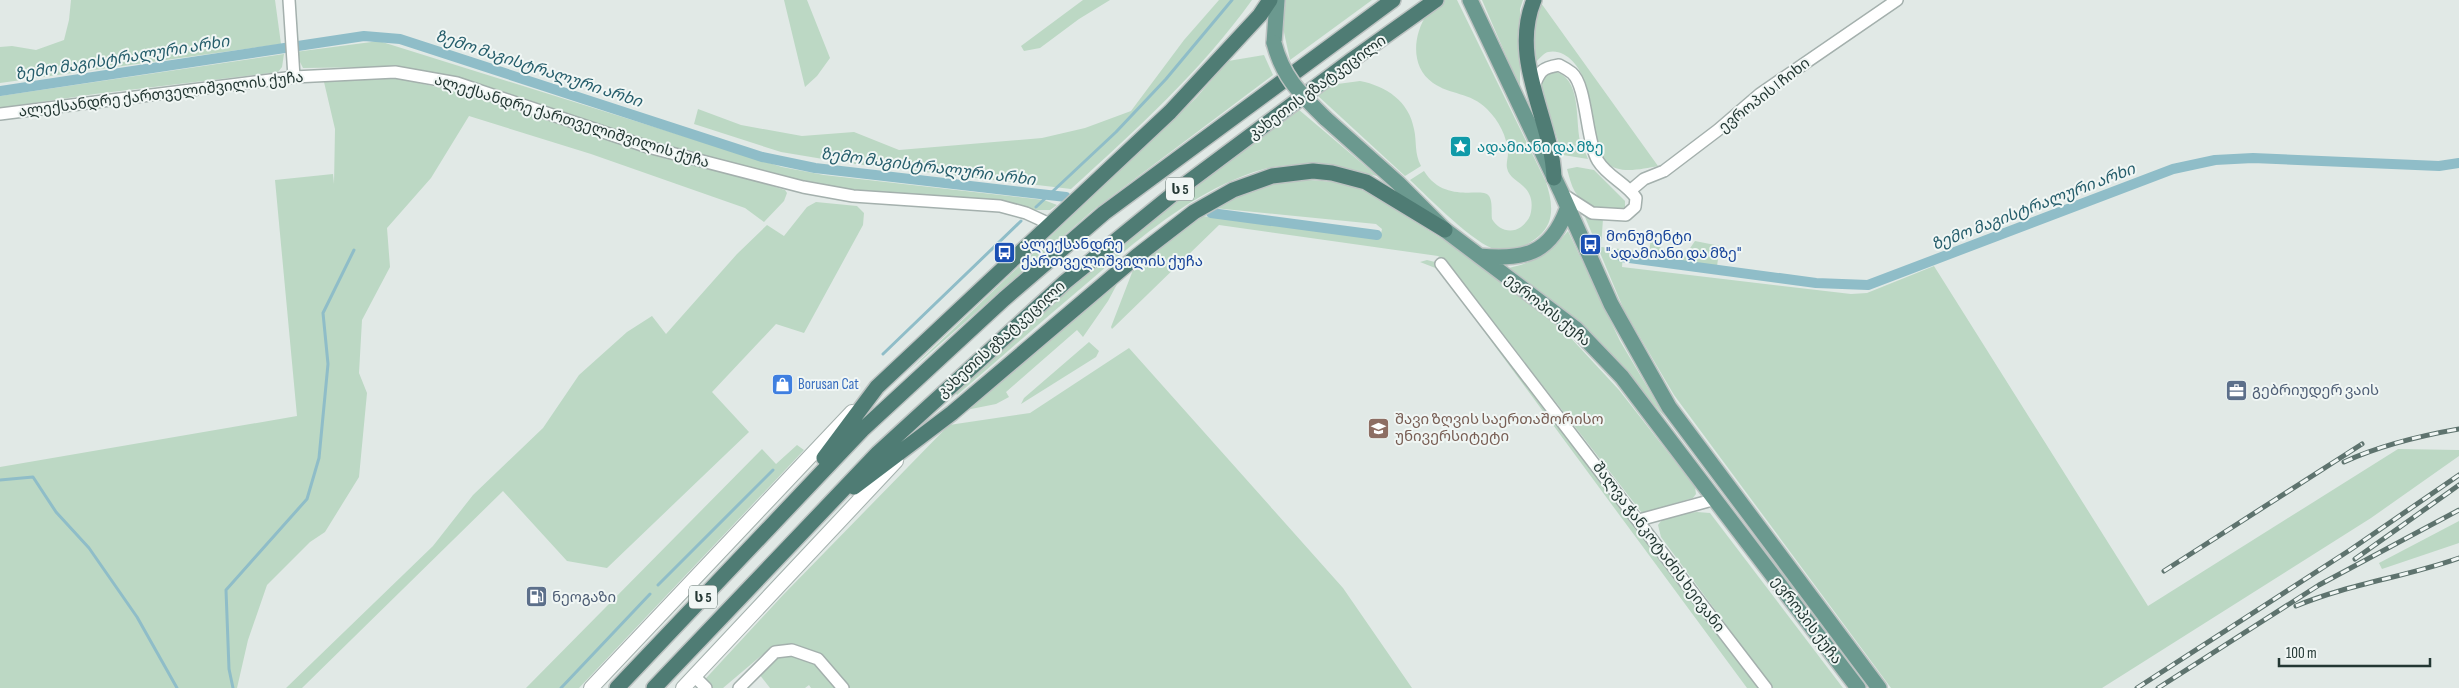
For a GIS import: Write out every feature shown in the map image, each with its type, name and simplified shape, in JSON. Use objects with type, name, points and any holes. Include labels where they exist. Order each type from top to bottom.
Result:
[{"type":"highway","points":[[788,506],[877,386],[1170,112],[1260,15],[1270,0]]},
{"type":"highway","name":"კახეთის გზატკეცილი","points":[[617,688],[788,506],[904,391],[1071,240],[1104,213],[1394,0]]},
{"type":"highway","name":"კახეთის გზატკეცილი","points":[[654,688],[820,512],[938,395],[1065,282],[1183,186],[1345,65],[1436,0]]},
{"type":"highway","points":[[1534,0],[1528,15],[1525,40],[1533,88],[1553,163],[1554,178]]},
{"type":"highway","points":[[820,512],[910,448],[1110,278],[1194,212],[1233,190],[1272,176],[1313,171],[1332,173],[1366,182],[1445,230]]},
{"type":"highway","points":[[910,448],[938,395]]},
{"type":"main road","name":"ევროპის ქუჩა","points":[[1277,0],[1274,44],[1279,62],[1296,89],[1445,230],[1576,329],[1622,377],[1858,688]]},
{"type":"main road","name":"ევროპის ქუჩა","points":[[1471,4],[1561,192],[1611,304],[1669,407],[1879,688]]},
{"type":"main road","points":[[1478,256],[1517,258],[1534,252],[1555,234],[1567,209]]},
{"type":"street","points":[[289,0],[294,77]]},
{"type":"street","name":"ევროპის I ჩიხი","points":[[1631,190],[1644,179],[1664,172],[1760,94],[1897,0]]},
{"type":"street","points":[[1533,88],[1540,72],[1547,67],[1559,65],[1573,74],[1580,86],[1586,123],[1597,160],[1610,176],[1631,190],[1636,198],[1635,207],[1626,215],[1592,213],[1561,192]]},
{"type":"street","name":"ალექსანდრე ქართველიშვილის ქუჩა","points":[[0,114],[294,77],[395,72],[457,82],[648,147],[802,187],[853,196],[1000,206],[1026,213],[1050,224]]},
{"type":"street","name":"შალვა ჭანკოტაძის ხეივანი","points":[[1441,264],[1766,688]]},
{"type":"street","points":[[591,688],[877,386]]},
{"type":"street","points":[[683,688],[910,448]]},
{"type":"street","points":[[1639,520],[1716,499]]},
{"type":"street","points":[[739,688],[775,652],[792,650],[818,659],[843,688]]},
{"type":"street","points":[[694,676],[706,688]]},
{"type":"green space","points":[[71,0],[275,0],[281,44],[0,83],[0,47],[12,46],[36,50],[64,40]]},
{"type":"green space","points":[[784,0],[807,0],[830,58],[817,76],[805,87]]},
{"type":"green space","points":[[1083,0],[1110,0],[1079,19],[1040,48],[1024,51],[1021,46]]},
{"type":"green space","points":[[1219,0],[1252,0],[1211,51],[1167,99],[1071,189],[847,163],[781,152],[694,124],[698,109],[741,125],[802,136],[854,132],[899,150],[1042,138],[1085,128],[1131,111],[1184,40]]},
{"type":"green space","points":[[1286,0],[1372,0],[1290,60],[1282,23]]},
{"type":"green space","points":[[1444,0],[1457,0],[1548,189],[1551,210],[1548,224],[1539,236],[1514,250],[1497,250],[1477,239],[1452,220],[1410,180],[1424,171],[1442,188],[1452,191],[1485,193],[1491,201],[1492,219],[1505,230],[1521,227],[1528,220],[1530,214],[1532,202],[1530,195],[1509,173],[1507,168],[1508,153],[1506,141],[1502,129],[1495,119],[1487,109],[1474,99],[1446,90],[1433,83],[1420,68],[1416,50],[1422,22],[1433,8]]},
{"type":"green space","points":[[1482,0],[1523,0],[1520,9],[1520,88]]},
{"type":"green space","points":[[1541,3],[1658,166],[1624,170],[1617,169],[1606,162],[1597,146],[1584,81],[1575,64],[1566,55],[1554,51],[1546,53],[1536,62],[1533,32]]},
{"type":"green space","points":[[379,41],[782,167],[824,175],[1044,200],[1057,205],[1050,210],[1037,210],[884,195],[821,187],[786,180],[643,140],[419,71],[375,67],[303,68],[295,52]]},
{"type":"green space","points":[[284,54],[282,67],[278,72],[95,94],[0,108],[0,96]]},
{"type":"green space","points":[[1264,55],[1273,75],[1092,211],[908,372],[1196,98],[1228,61]]},
{"type":"green space","points":[[1553,71],[1569,81],[1573,90],[1576,100],[1580,141],[1588,159],[1563,155],[1540,89],[1545,74]]},
{"type":"green space","points":[[383,76],[411,81],[493,102],[785,190],[787,193],[784,201],[764,222],[745,208],[591,154],[469,116],[431,178],[387,228],[390,267],[362,320],[359,373],[367,393],[359,477],[325,532],[310,542],[267,585],[248,640],[237,688],[0,688],[0,467],[297,416],[275,180],[333,174],[334,184],[335,129],[324,82]]},
{"type":"green space","points":[[1360,81],[1370,83],[1387,91],[1395,96],[1407,110],[1415,134],[1417,157],[1421,166],[1405,176],[1317,95],[1330,85]]},
{"type":"green space","points":[[1298,109],[1377,176],[1346,169],[1298,165],[1267,168],[1228,182],[1184,207],[1143,236],[957,395],[954,390],[1132,234],[1216,168]]},
{"type":"green space","points":[[1577,167],[1594,170],[1625,201],[1625,207],[1619,210],[1605,210],[1584,202],[1575,192],[1567,169]]},
{"type":"green space","points":[[1288,178],[1344,183],[1367,192],[1460,250],[1511,291],[1556,322],[1619,390],[1695,487],[1696,494],[1693,498],[1642,513],[1446,261],[1438,256],[1219,225],[1112,329],[1111,327],[1133,270],[1156,249],[1202,216],[1380,238],[1382,229],[1376,224],[1214,208],[1237,194]]},
{"type":"green space","points":[[816,202],[857,206],[864,213],[863,225],[804,333],[776,324],[712,392],[749,432],[607,568],[567,561],[503,491],[302,688],[286,688],[433,546],[473,495],[543,428],[579,375],[627,332],[652,316],[666,334],[737,254],[767,225],[784,236],[807,207]]},
{"type":"green space","points":[[1585,217],[1603,219],[1601,247],[1649,252],[1651,239],[1662,249],[1686,254],[1695,241],[1720,246],[1717,266],[1623,254],[1622,267],[1851,294],[1867,293],[1934,266],[2148,606],[2398,449],[2459,450],[2459,456],[2371,518],[2102,688],[1891,688],[1674,395],[1624,310]]},
{"type":"green space","points":[[1568,231],[1620,341],[1665,417],[1606,351],[1566,312],[1509,268],[1527,263],[1542,255]]},
{"type":"green space","points":[[1427,260],[1435,262],[1441,268],[1758,688],[1747,688],[1438,269],[1420,262]]},
{"type":"green space","points":[[1123,273],[1108,301],[1083,337],[1077,330],[1006,392],[1009,397],[996,404],[966,410]]},
{"type":"green space","points":[[1089,342],[1099,351],[1096,357],[1021,404],[1024,398]]},
{"type":"green space","points":[[1129,348],[1343,588],[1412,688],[850,688],[820,655],[774,648],[762,655],[723,688],[697,688],[783,595],[949,425],[1030,413]]},
{"type":"green space","points":[[797,445],[804,450],[579,688],[526,688],[762,449],[776,464]]},
{"type":"green space","points":[[1697,512],[1710,513],[1843,688],[1773,688],[1661,537],[1658,525],[1661,521],[1670,516]]},
{"type":"green space","points":[[2459,521],[2459,543],[2382,569],[2379,563]]},
{"type":"green space","points":[[795,655],[817,663],[838,688],[811,688],[809,685],[805,688],[770,688],[759,674],[778,657]]},
{"type":"waterway","points":[[1036,207],[1116,132],[1166,79],[1232,0]]},
{"type":"waterway","name":"ზემო მაგისტრალური არხი","points":[[0,91],[364,36],[400,39],[762,157],[815,168],[1066,197]]},
{"type":"waterway","name":"ზემო მაგისტრალური არხი","points":[[1622,257],[1816,283],[1868,285],[2173,169],[2215,160],[2253,158],[2439,166],[2459,163]]},
{"type":"waterway","name":"ზემო მაგისტრალური არხი","points":[[1211,213],[1377,235]]},
{"type":"waterway","points":[[883,354],[1021,221]]},
{"type":"waterway","points":[[233,688],[229,669],[226,590],[307,499],[319,458],[328,364],[323,313],[354,250]]},
{"type":"waterway","points":[[658,585],[773,470]]},
{"type":"waterway","points":[[0,480],[33,477],[56,512],[89,548],[137,617],[177,688]]},
{"type":"waterway","points":[[561,688],[650,594]]},
{"type":"railway","points":[[2344,462],[2400,442],[2459,429]]},
{"type":"railway","points":[[2164,571],[2362,444]]},
{"type":"railway","points":[[2137,688],[2350,550],[2459,475]]},
{"type":"railway","points":[[2355,559],[2459,485]]},
{"type":"railway","points":[[2158,688],[2319,585],[2459,510]]},
{"type":"railway","points":[[2296,606],[2336,592],[2459,558]]},
{"type":"place","name":"ადამიანი და მზე","points":[[1461,147]]},
{"type":"place","name":"მონუმენტი \"ადამიანი და მზე\"","points":[[1590,245]]},
{"type":"place","name":"ალექსანდრე ქართველიშვილის ქუჩა","points":[[1005,253]]},
{"type":"place","name":"Borusan Cat","points":[[782,384]]},
{"type":"place","name":"გებრიუდერ ვაის","points":[[2236,390]]},
{"type":"place","name":"შავი ზღვის საერთაშორისო უნივერსიტეტი","points":[[1379,428]]},
{"type":"place","name":"ნეოგაზი","points":[[536,597]]}]
